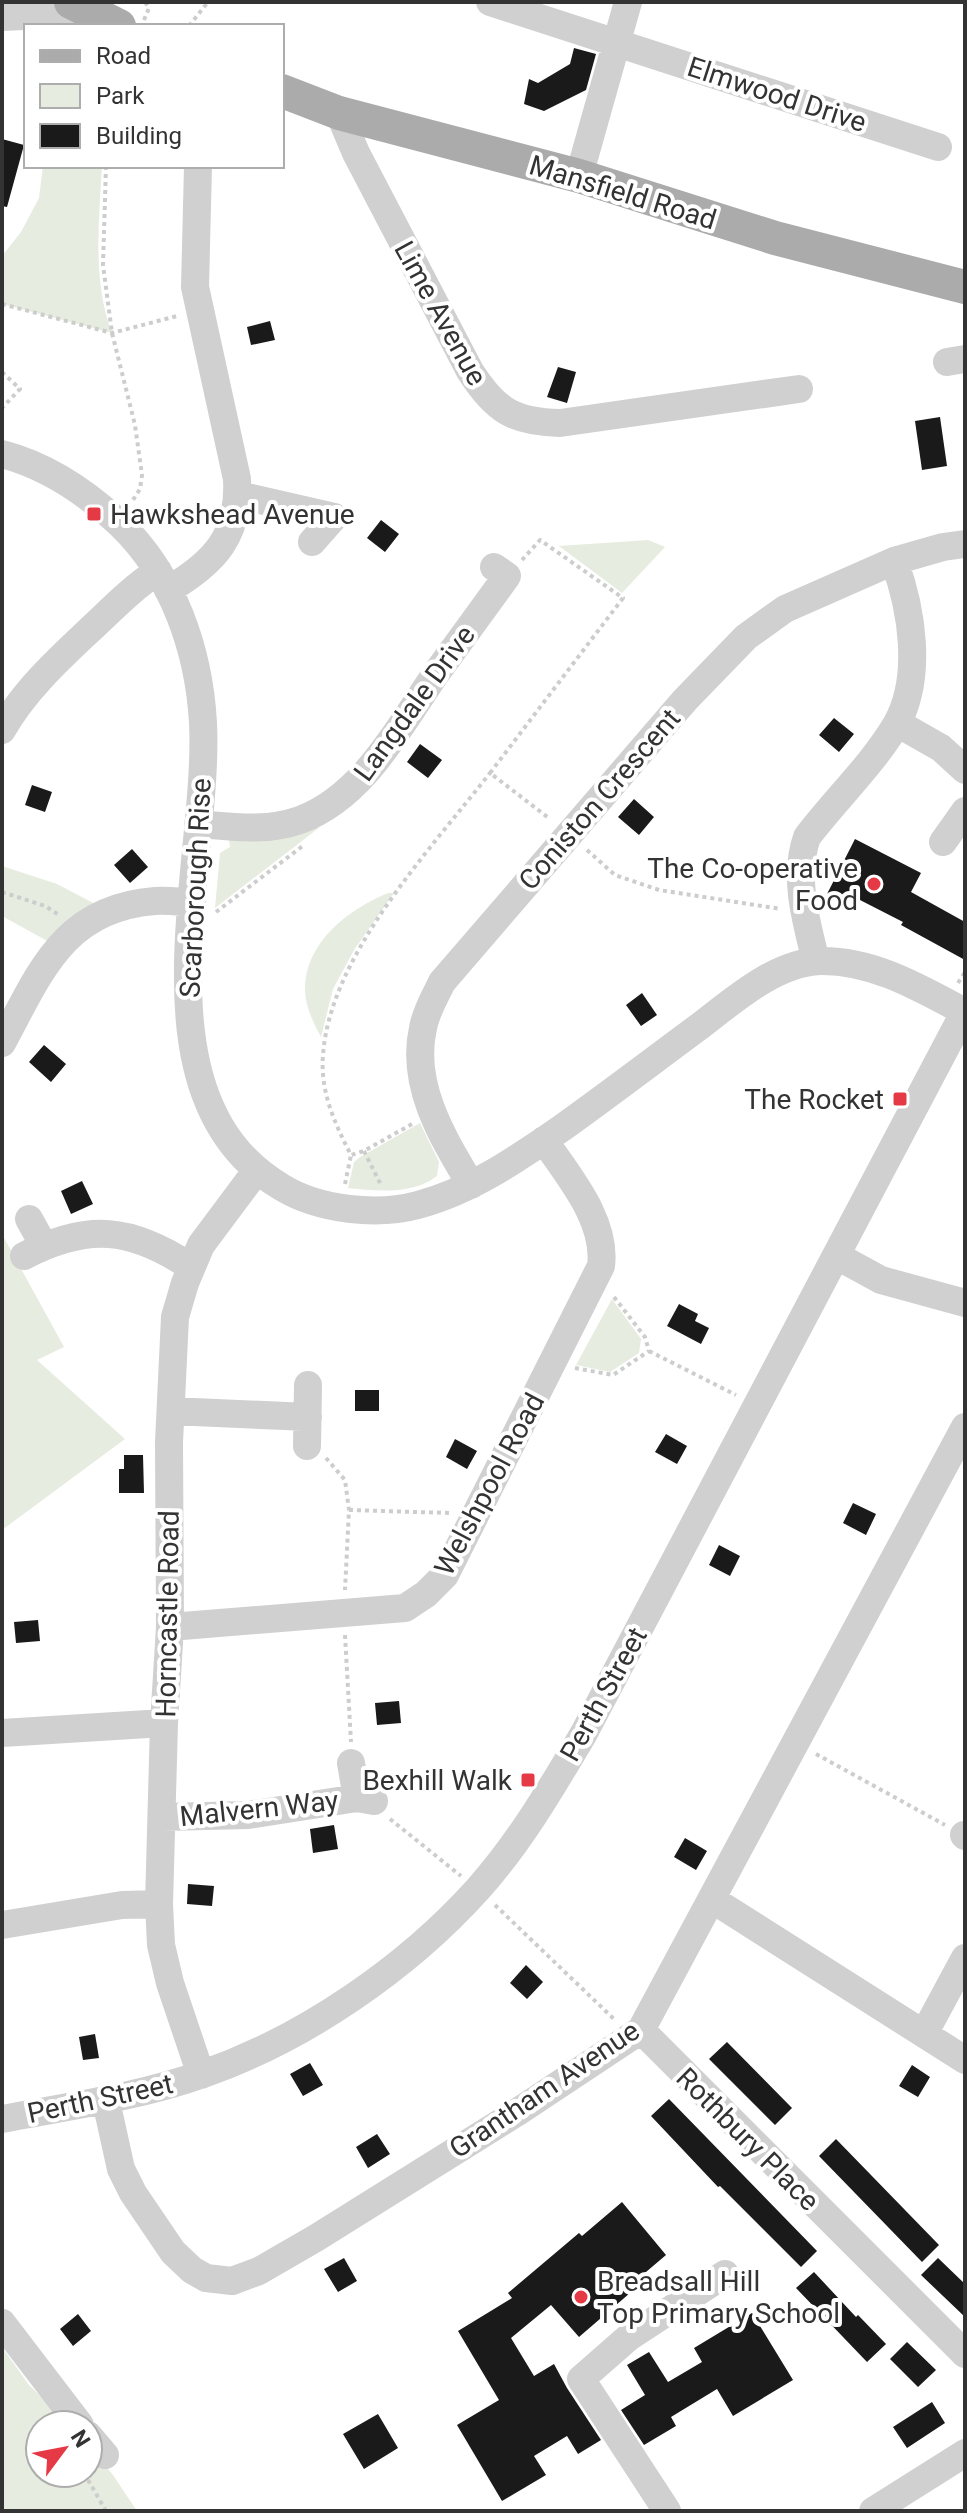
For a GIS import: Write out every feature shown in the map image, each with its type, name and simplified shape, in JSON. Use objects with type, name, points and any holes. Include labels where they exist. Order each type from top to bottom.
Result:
[{"type":"main road","name":"Mansfield Road","points":[[284,92],[339,113],[579,176],[775,238],[965,287]]},
{"type":"street","name":"Elmwood Drive","points":[[490,2],[938,147]]},
{"type":"street","points":[[579,176],[628,2]]},
{"type":"street","points":[[2,17],[93,14]]},
{"type":"street","name":"Lime Avenue","points":[[339,113],[345,132],[470,371],[502,410],[532,422],[560,423],[799,389]]},
{"type":"street","points":[[2,730],[19,704],[47,673],[125,596],[163,581],[196,573],[216,553],[230,531],[238,495],[237,479],[199,311],[195,264],[205,171]]},
{"type":"street","name":"Scarborough Rise","points":[[2,454],[40,467],[90,497],[147,552],[163,581],[194,655],[200,692],[203,759],[189,933],[188,1012],[200,1074],[209,1101],[229,1139],[257,1170],[287,1191],[340,1207],[392,1209],[433,1200],[471,1185],[544,1140],[741,995],[777,974],[816,961],[852,963],[899,978],[965,1011]]},
{"type":"street","points":[[238,495],[334,517],[312,542]]},
{"type":"street","name":"Coniston Crescent","points":[[471,1185],[431,1113],[421,1066],[422,1031],[442,982],[685,700],[746,637],[792,605],[894,561],[965,544]]},
{"type":"street","points":[[816,961],[804,912],[802,851],[807,837],[897,723],[909,687],[911,655],[903,584],[894,561]]},
{"type":"street","name":"Langdale Drive","points":[[198,824],[254,829],[274,827],[303,819],[338,799],[374,761],[500,572]]},
{"type":"street","points":[[897,723],[941,748],[965,770]]},
{"type":"street","points":[[943,842],[965,811]]},
{"type":"street","points":[[2,1043],[45,963],[62,942],[78,929],[102,914],[139,904],[157,901],[192,903]]},
{"type":"street","name":"Perth Street","points":[[2,2119],[106,2101],[201,2075],[282,2039],[342,2004],[422,1944],[478,1889],[546,1797],[584,1733],[965,1011]]},
{"type":"street","name":"Welshpool Road","points":[[170,1627],[405,1608],[426,1594],[445,1575],[598,1276],[603,1255],[599,1233],[575,1187],[544,1140]]},
{"type":"street","name":"Horncastle Road","points":[[201,2075],[170,1983],[161,1945],[159,1904],[170,1627],[171,1411],[175,1317],[201,1245],[257,1170]]},
{"type":"street","points":[[29,1219],[34,1251],[80,1235],[112,1233],[149,1244],[191,1267]]},
{"type":"street","points":[[837,1256],[881,1280],[965,1303]]},
{"type":"street","points":[[307,1446],[308,1385]]},
{"type":"street","points":[[171,1411],[308,1417]]},
{"type":"street","name":"Grantham Avenue","points":[[106,2101],[121,2169],[173,2252],[206,2278],[232,2281],[259,2271],[328,2231],[636,2034],[713,1900],[965,1427]]},
{"type":"street","points":[[2,1733],[164,1723]]},
{"type":"street","name":"Malvern Way","points":[[162,1817],[248,1815],[366,1799],[351,1763]]},
{"type":"street","points":[[713,1900],[965,2060]]},
{"type":"street","points":[[2,1925],[122,1905],[159,1904]]},
{"type":"street","points":[[924,2034],[965,1958]]},
{"type":"street","name":"Rothbury Place","points":[[636,2034],[847,2255],[885,2276],[965,2354]]},
{"type":"street","points":[[667,2511],[581,2379],[629,2337],[725,2274]]},
{"type":"street","points":[[2,2323],[59,2381],[72,2409]]},
{"type":"street","points":[[873,2511],[965,2453]]},
{"type":"path","points":[[143,24],[149,8],[145,2]]},
{"type":"path","points":[[191,24],[208,2]]},
{"type":"path","points":[[106,168],[103,265],[112,333],[135,425],[142,475],[140,489],[115,519]]},
{"type":"path","points":[[2,304],[112,333],[199,311]]},
{"type":"path","points":[[2,372],[20,389],[2,408]]},
{"type":"path","points":[[340,1207],[351,1155],[335,1125],[328,1103],[323,1053],[340,990],[385,908],[623,598],[540,540],[500,572]]},
{"type":"path","points":[[490,773],[569,834],[615,875],[659,890],[804,912]]},
{"type":"path","points":[[189,933],[312,839]]},
{"type":"path","points":[[2,892],[45,906],[78,929]]},
{"type":"path","points":[[351,1155],[364,1151],[431,1113]]},
{"type":"path","points":[[364,1151],[392,1209]]},
{"type":"path","points":[[598,1276],[645,1337],[649,1351],[757,1406]]},
{"type":"path","points":[[553,1364],[613,1375],[649,1351]]},
{"type":"path","points":[[307,1446],[320,1452],[345,1480],[349,1510],[344,1614],[351,1763]]},
{"type":"path","points":[[349,1510],[461,1513],[472,1520]]},
{"type":"path","points":[[796,1743],[965,1836]]},
{"type":"path","points":[[366,1799],[478,1889],[636,2034]]},
{"type":"path","points":[[100,2489],[106,2511]]},
{"type":"green space","points":[[43,168],[102,168],[99,272],[112,333],[2,304],[2,256],[21,232],[39,198]]},
{"type":"green space","points":[[648,540],[665,547],[622,593],[559,546]]},
{"type":"green space","points":[[320,827],[215,908],[220,853],[230,847],[229,840],[303,832]]},
{"type":"green space","points":[[2,866],[57,884],[97,905],[51,943],[2,916]]},
{"type":"green space","points":[[388,893],[394,893],[354,950],[333,989],[321,1037],[305,995],[312,956],[332,929],[345,918]]},
{"type":"green space","points":[[420,1123],[439,1162],[437,1176],[406,1189],[382,1191],[348,1188],[354,1162]]},
{"type":"green space","points":[[2,1234],[64,1347],[37,1360],[125,1439],[2,1530]]},
{"type":"green space","points":[[612,1299],[641,1339],[639,1353],[610,1372],[576,1365]]},
{"type":"green space","points":[[2,2347],[29,2385],[54,2409],[24,2409],[24,2489],[104,2489],[104,2464],[137,2511],[2,2511]]},
{"type":"building","points":[[574,48],[596,54],[586,90],[544,111],[524,104],[529,79],[538,83],[570,64]]},
{"type":"building","points":[[2,139],[24,145],[7,207],[2,206]]},
{"type":"building","points":[[270,321],[275,340],[251,345],[247,327]]},
{"type":"building","points":[[558,367],[576,372],[567,403],[547,397]]},
{"type":"building","points":[[940,417],[947,466],[922,470],[915,421]]},
{"type":"building","points":[[381,520],[399,534],[385,552],[367,538]]},
{"type":"building","points":[[834,718],[854,734],[839,752],[819,735]]},
{"type":"building","points":[[420,744],[442,760],[428,778],[407,762]]},
{"type":"building","points":[[32,785],[52,792],[45,812],[25,805]]},
{"type":"building","points":[[634,799],[654,817],[639,835],[618,817]]},
{"type":"building","name":"The Co-operative Food","points":[[855,839],[921,873],[911,892],[965,922],[965,960],[858,899],[854,907],[827,894]]},
{"type":"building","points":[[132,849],[148,867],[130,883],[114,865]]},
{"type":"building","points":[[642,993],[657,1015],[641,1026],[626,1005]]},
{"type":"building","points":[[44,1045],[66,1064],[51,1082],[29,1062]]},
{"type":"building","points":[[82,1181],[93,1204],[71,1214],[61,1191]]},
{"type":"building","points":[[679,1304],[698,1314],[695,1321],[709,1328],[701,1344],[667,1326]]},
{"type":"building","points":[[355,1390],[379,1390],[379,1411],[355,1411]]},
{"type":"building","points":[[666,1434],[687,1446],[677,1464],[655,1452]]},
{"type":"building","points":[[455,1439],[477,1451],[467,1469],[446,1457]]},
{"type":"building","points":[[124,1455],[143,1455],[144,1493],[119,1493],[119,1469],[124,1469]]},
{"type":"building","points":[[853,1503],[876,1514],[866,1535],[843,1523]]},
{"type":"building","points":[[719,1545],[740,1556],[730,1576],[709,1565]]},
{"type":"building","points":[[38,1620],[40,1641],[16,1643],[14,1622]]},
{"type":"building","points":[[399,1701],[401,1723],[377,1725],[375,1703]]},
{"type":"building","points":[[334,1825],[338,1849],[313,1853],[310,1829]]},
{"type":"building","points":[[685,1838],[707,1851],[696,1870],[674,1857]]},
{"type":"building","points":[[188,1884],[214,1886],[212,1906],[187,1904]]},
{"type":"building","points":[[526,1965],[543,1982],[527,1999],[510,1983]]},
{"type":"building","points":[[95,2034],[99,2058],[83,2060],[79,2037]]},
{"type":"building","points":[[727,2042],[792,2108],[775,2125],[709,2059]]},
{"type":"building","points":[[310,2063],[323,2085],[303,2096],[290,2074]]},
{"type":"building","points":[[912,2065],[930,2077],[918,2097],[899,2086]]},
{"type":"building","points":[[669,2099],[817,2251],[801,2267],[718,2187],[651,2116]]},
{"type":"building","points":[[377,2134],[390,2154],[368,2168],[356,2147]]},
{"type":"building","points":[[836,2139],[939,2245],[922,2262],[819,2156]]},
{"type":"building","points":[[622,2202],[666,2255],[626,2289],[630,2293],[579,2337],[551,2305],[511,2338],[534,2376],[554,2364],[601,2440],[578,2454],[567,2436],[534,2456],[546,2475],[502,2501],[457,2425],[499,2400],[458,2331],[512,2298],[508,2293],[579,2233],[582,2236]]},
{"type":"building","points":[[344,2258],[357,2281],[338,2292],[324,2269]]},
{"type":"building","points":[[938,2258],[965,2284],[965,2317],[921,2275]]},
{"type":"building","points":[[814,2272],[886,2344],[867,2362],[796,2288]]},
{"type":"building","points":[[752,2313],[793,2380],[733,2416],[717,2389],[671,2417],[676,2426],[644,2445],[621,2410],[645,2395],[627,2365],[649,2352],[668,2382],[702,2362],[694,2348]]},
{"type":"building","points":[[78,2314],[91,2331],[73,2346],[60,2329]]},
{"type":"building","points":[[907,2342],[936,2370],[918,2387],[890,2359]]},
{"type":"building","points":[[932,2402],[945,2423],[907,2448],[893,2427]]},
{"type":"building","points":[[378,2414],[398,2448],[364,2469],[343,2434]]},
{"type":"place","name":"Hawkshead Avenue","points":[[94,514]]},
{"type":"place","name":"The Co-operative Food","points":[[874,884]]},
{"type":"place","name":"The Rocket","points":[[900,1099]]},
{"type":"place","name":"Bexhill Walk","points":[[528,1780]]},
{"type":"place","name":"Breadsall Hill Top Primary School","points":[[581,2297]]}]
